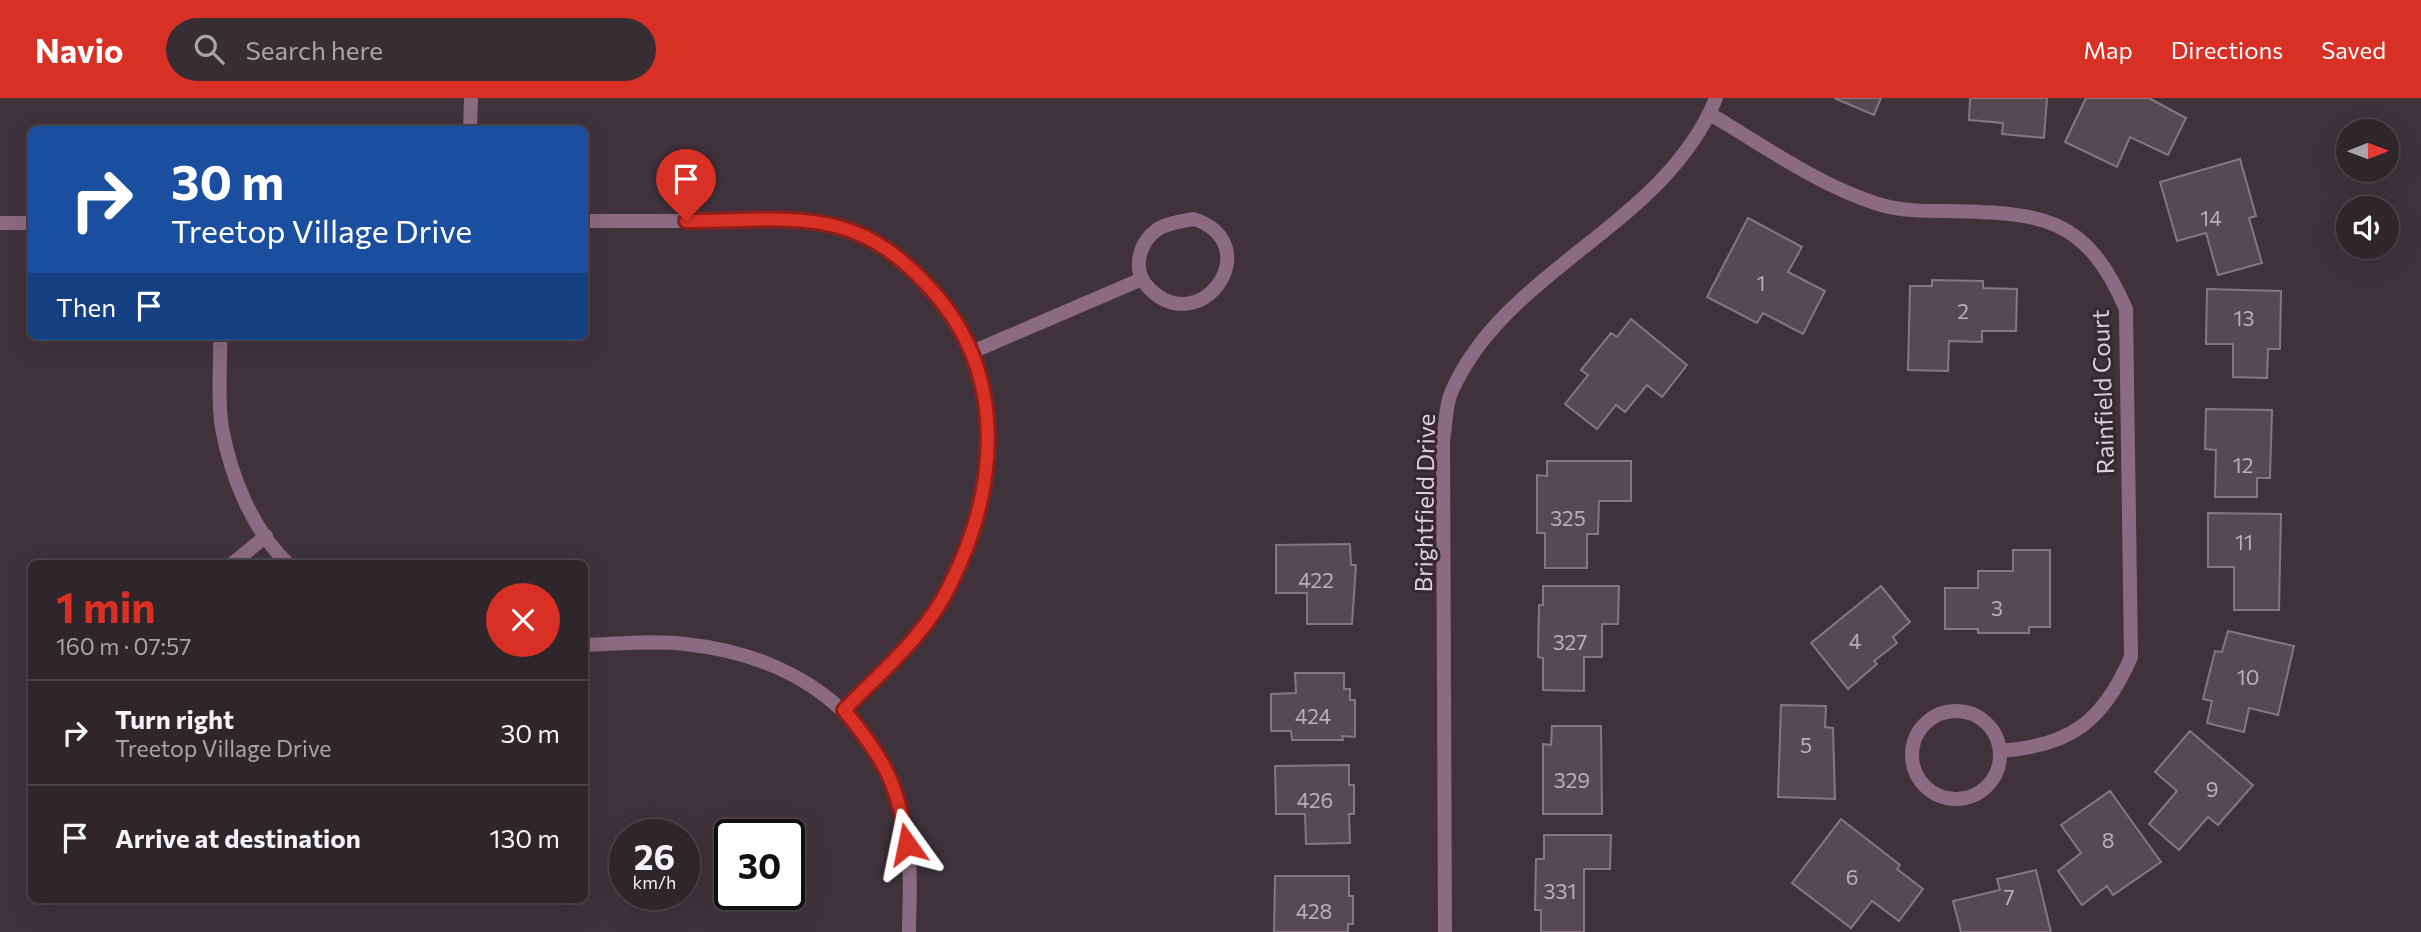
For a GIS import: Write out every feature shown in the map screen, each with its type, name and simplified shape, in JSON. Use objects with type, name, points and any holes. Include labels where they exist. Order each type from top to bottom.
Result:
[{"type":"street","points":[[470,126],[471,98]]},
{"type":"street","name":"Brightfield Drive","points":[[1445,932],[1443,440],[1450,395],[1471,358],[1517,303],[1642,199],[1679,164],[1710,114],[1716,98]]},
{"type":"street","name":"Rainfield Court","points":[[1710,114],[1845,193],[1883,206],[1922,211],[2016,213],[2068,229],[2088,245],[2111,276],[2126,309],[2131,657],[2118,686],[2097,716],[2066,737],[2035,748],[2000,751]]},
{"type":"street","points":[[1194,219],[1219,233],[1228,258],[1227,268],[1214,292],[1203,299],[1178,303],[1152,291],[1142,279],[1137,265],[1140,253],[1157,230],[1194,219]]},
{"type":"street","points":[[588,221],[788,221],[838,227],[875,241],[906,262],[960,326],[986,393],[989,436],[986,469],[967,547],[949,587],[919,634],[844,710]]},
{"type":"street","points":[[0,223],[28,223]]},
{"type":"street","points":[[972,352],[1142,279]]},
{"type":"street","points":[[220,340],[222,427],[240,493],[266,536],[285,560]]},
{"type":"street","points":[[237,560],[266,536]]},
{"type":"street","points":[[588,645],[685,644],[752,658],[802,678],[844,710],[876,748],[892,783],[909,862],[909,932]]},
{"type":"street","points":[[1951,711],[1975,715],[1987,724],[1996,736],[2000,751],[1999,766],[1993,780],[1982,791],[1956,800],[1941,797],[1927,789],[1918,778],[1912,763],[1915,737],[1924,725],[1951,711]]},
{"type":"building","points":[[1834,98],[1881,98],[1874,115]]},
{"type":"building","points":[[1970,98],[2047,98],[2044,138],[2002,134],[2003,123],[1969,120]]},
{"type":"building","points":[[2086,98],[2149,98],[2186,118],[2168,155],[2130,137],[2117,167],[2065,142]]},
{"type":"building","points":[[2240,159],[2256,216],[2249,218],[2262,263],[2218,275],[2206,233],[2177,241],[2160,182]]},
{"type":"building","points":[[1748,218],[1802,247],[1788,272],[1825,291],[1803,334],[1763,313],[1757,323],[1707,297]]},
{"type":"building","points":[[1932,280],[1983,281],[1983,288],[2017,289],[2016,331],[1982,331],[1982,342],[1949,341],[1948,371],[1908,370],[1910,286],[1932,286]]},
{"type":"building","points":[[2207,289],[2281,291],[2280,349],[2268,349],[2267,378],[2233,377],[2233,344],[2206,344]]},
{"type":"building","points":[[1631,319],[1687,365],[1662,397],[1647,385],[1625,412],[1616,405],[1597,429],[1565,404],[1588,375],[1581,370],[1611,333],[1617,337]]},
{"type":"building","points":[[2206,409],[2272,410],[2270,478],[2257,478],[2257,497],[2215,497],[2216,450],[2205,449]]},
{"type":"building","points":[[1547,461],[1631,461],[1631,501],[1599,501],[1598,534],[1587,534],[1587,568],[1545,568],[1545,533],[1537,533],[1537,475],[1547,476]]},
{"type":"building","points":[[2208,513],[2281,514],[2279,610],[2234,610],[2234,567],[2208,567]]},
{"type":"building","points":[[1350,544],[1351,565],[1356,565],[1352,624],[1307,624],[1307,593],[1276,593],[1276,545]]},
{"type":"building","points":[[2013,550],[2050,550],[2050,627],[2029,627],[2029,633],[1978,633],[1978,629],[1945,629],[1945,588],[1978,588],[1978,571],[2013,571]]},
{"type":"building","points":[[1543,586],[1619,586],[1618,624],[1602,624],[1602,657],[1584,657],[1584,691],[1543,690],[1543,658],[1538,657],[1539,605],[1543,605]]},
{"type":"building","points":[[1881,586],[1910,622],[1893,637],[1897,643],[1874,661],[1877,664],[1848,689],[1811,643]]},
{"type":"building","points":[[2228,631],[2294,646],[2278,715],[2249,708],[2244,732],[2207,723],[2212,701],[2203,699],[2215,651],[2222,652]]},
{"type":"building","points":[[1295,673],[1344,673],[1344,689],[1350,689],[1350,700],[1355,700],[1355,737],[1342,736],[1343,740],[1292,740],[1291,731],[1271,731],[1271,694],[1296,693]]},
{"type":"building","points":[[1781,705],[1826,706],[1825,727],[1833,728],[1835,799],[1778,797]]},
{"type":"building","points":[[1552,726],[1601,726],[1602,814],[1543,814],[1543,744],[1551,745]]},
{"type":"building","points":[[2190,731],[2253,785],[2218,825],[2208,817],[2179,850],[2149,824],[2177,791],[2155,772]]},
{"type":"building","points":[[1349,765],[1349,785],[1354,785],[1354,814],[1349,814],[1350,843],[1306,844],[1305,814],[1276,814],[1275,766]]},
{"type":"building","points":[[2110,791],[2161,862],[2113,895],[2107,886],[2082,905],[2058,871],[2081,853],[2061,825]]},
{"type":"building","points":[[1841,819],[1900,865],[1897,869],[1923,889],[1899,921],[1872,901],[1851,928],[1792,883]]},
{"type":"building","points":[[1544,835],[1611,835],[1610,869],[1584,869],[1584,932],[1541,932],[1541,910],[1535,910],[1536,859],[1544,859]]},
{"type":"building","points":[[2036,870],[2051,932],[1961,932],[1953,901],[2000,890],[1997,879]]},
{"type":"building","points":[[1275,876],[1349,876],[1349,896],[1353,896],[1353,924],[1348,924],[1348,932],[1274,932]]},
{"type":"route","points":[[686,221],[788,221],[838,227],[875,241],[906,262],[934,292],[960,326],[972,352],[986,393],[989,436],[986,469],[967,547],[949,587],[919,634],[844,710],[876,748],[892,783],[907,844]]}]
